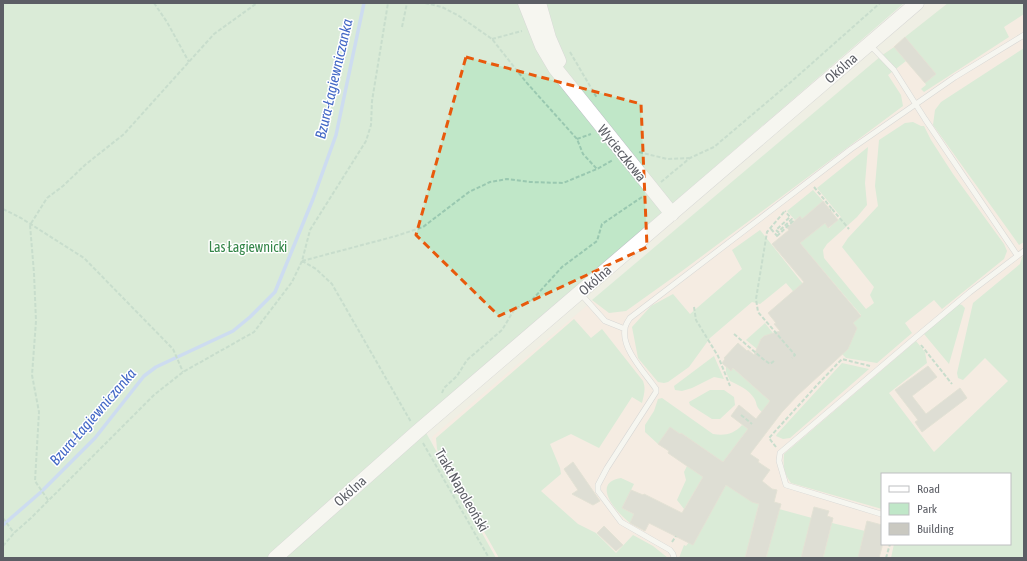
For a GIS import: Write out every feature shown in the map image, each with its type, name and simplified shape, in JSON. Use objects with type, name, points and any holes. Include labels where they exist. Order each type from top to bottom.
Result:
[{"type":"street","name":"Wycieczkowa","points":[[525,3],[542,46],[555,68],[586,109],[672,214]]},
{"type":"street","name":"Wycieczkowa","points":[[539,3],[555,52],[574,92]]},
{"type":"street","name":"Okólna","points":[[275,558],[416,432],[917,3]]},
{"type":"lane","points":[[674,558],[670,550],[621,522],[598,491],[598,485],[607,468],[656,392],[653,384],[631,354],[625,341],[624,329],[630,318],[851,149],[954,77],[1024,35]]},
{"type":"lane","points":[[869,44],[894,70],[915,104],[1017,255]]},
{"type":"lane","points":[[881,514],[786,485],[778,461],[780,453],[970,292],[1024,251]]},
{"type":"lane","points":[[580,293],[605,321],[624,329]]},
{"type":"path","points":[[154,3],[189,62]]},
{"type":"path","points":[[48,500],[34,481],[39,412],[32,375],[36,320],[30,225],[48,198],[85,165],[124,134],[214,34],[257,3]]},
{"type":"path","points":[[3,546],[14,533],[31,518],[154,395],[183,372],[254,332],[292,282],[302,261],[310,230],[366,141],[371,125],[372,101],[388,3]]},
{"type":"path","points":[[402,28],[407,3]]},
{"type":"path","points":[[425,3],[442,7],[459,16],[492,39],[526,82],[577,139],[583,154],[597,169]]},
{"type":"path","points":[[442,395],[444,388],[457,376],[467,360],[502,330],[514,310],[532,300],[562,267],[597,241],[602,224],[652,190],[690,158],[714,147],[792,81],[880,3]]},
{"type":"path","points":[[492,39],[527,30]]},
{"type":"path","points":[[569,49],[599,101]]},
{"type":"path","points":[[634,151],[667,159],[690,158]]},
{"type":"path","points":[[302,261],[396,236],[423,227],[469,192],[490,182],[507,179],[530,182],[563,183],[597,169],[618,158]]},
{"type":"path","points":[[814,187],[849,229]]},
{"type":"path","points":[[3,209],[84,258],[173,349],[183,372]]},
{"type":"path","points":[[771,229],[778,237],[793,221],[792,219],[778,232],[776,230],[790,217],[785,211],[768,232],[756,299],[758,312],[795,355],[792,358]]},
{"type":"path","name":"Trakt Napoleoński","points":[[302,261],[316,269],[332,284],[489,558]]},
{"type":"path","points":[[694,307],[696,320],[718,356],[730,386]]},
{"type":"path","points":[[734,334],[770,364],[774,361]]},
{"type":"path","points":[[925,350],[952,384]]},
{"type":"path","points":[[780,453],[769,438],[842,359],[879,368]]},
{"type":"path","points":[[741,415],[752,424]]},
{"type":"path","points":[[3,518],[14,533]]},
{"type":"path","points":[[886,558],[890,545]]},
{"type":"highlighted area","points":[[466,57],[641,104],[647,247],[499,316],[416,235]]},
{"type":"shaded area","points":[[948,3],[1024,3],[1024,558],[496,558],[433,449],[432,437],[881,56]]},
{"type":"green space","name":"Las Łagiewnicki","points":[[3,3],[904,3],[420,422],[496,558],[3,558]]},
{"type":"green space","points":[[948,3],[1024,3],[1024,14],[1004,27],[1009,37],[924,92],[921,89],[926,85],[925,83],[936,74],[905,37]]},
{"type":"green space","points":[[894,47],[906,61],[888,75],[901,95],[903,106],[626,311],[609,313],[592,300],[881,56]]},
{"type":"green space","points":[[1024,48],[1024,242],[1019,245],[933,125],[935,110],[941,102]]},
{"type":"green space","points":[[913,122],[924,126],[931,140],[953,174],[1004,244],[1007,251],[1004,259],[942,309],[934,300],[905,323],[912,333],[877,363],[846,358],[842,354],[853,323],[861,315],[800,243],[825,223],[829,228],[841,217],[817,188],[868,147],[865,183],[867,205],[857,217],[827,244],[823,250],[824,258],[866,309],[874,303],[870,295],[874,287],[842,247],[848,238],[878,206],[875,186],[879,140],[905,123]]},
{"type":"green space","points":[[813,190],[823,201],[802,219],[800,216],[795,220],[787,211]]},
{"type":"green space","points":[[760,230],[807,289],[798,297],[786,283],[760,304],[752,302],[710,338],[689,367],[668,382],[658,382],[638,358],[632,327],[651,306],[673,294],[690,314],[742,269],[732,250]]},
{"type":"green space","points":[[1024,255],[1024,558],[891,558],[894,545],[1011,545],[1011,473],[881,473],[881,509],[791,483],[784,470],[784,454],[916,341],[925,352],[927,363],[889,393],[934,452],[1008,381],[985,358],[963,380],[958,378],[957,373],[973,303],[1020,264]]},
{"type":"green space","points":[[959,304],[965,308],[949,364],[924,334]]},
{"type":"green space","points":[[574,319],[591,338],[602,329],[643,381],[644,394],[642,403],[632,397],[599,448],[571,434],[550,444],[561,474],[541,491],[578,524],[596,533],[616,553],[633,535],[653,546],[668,558],[499,558],[437,449],[436,438]]},
{"type":"green space","points":[[765,323],[776,337],[766,335],[762,337],[757,349],[746,340]]},
{"type":"green space","points":[[714,356],[724,379],[714,377],[692,388],[682,391],[675,390],[674,386]]},
{"type":"green space","points":[[842,363],[869,369],[790,438],[783,439],[776,436],[777,434]]},
{"type":"green space","points":[[726,366],[731,371],[733,368],[770,401],[762,412],[749,392],[730,381],[726,372]]},
{"type":"green space","points":[[710,390],[724,390],[734,397],[735,405],[720,419],[712,419],[690,405],[689,402]]},
{"type":"green space","points":[[662,398],[713,434],[729,434],[742,425],[748,429],[723,462],[681,433],[680,434],[670,428],[658,444],[645,432],[645,425],[654,411],[658,399]]},
{"type":"green space","points":[[687,466],[703,477],[684,509],[677,500],[686,480],[684,472]]},
{"type":"green space","points":[[621,478],[634,484],[622,508],[634,514],[630,523],[613,506],[607,492],[608,486],[612,481]]},
{"type":"green space","points":[[726,485],[759,504],[745,558],[679,558],[684,545],[686,546],[704,523]]},
{"type":"green space","points":[[779,509],[812,518],[801,558],[766,558]]},
{"type":"green space","points":[[832,523],[865,531],[858,558],[823,558]]},
{"type":"building","points":[[905,37],[936,74],[925,83],[894,47]]},
{"type":"building","points":[[823,201],[838,220],[828,228],[825,223],[800,243],[861,316],[853,323],[857,328],[848,349],[798,395],[782,412],[750,454],[759,460],[758,462],[770,470],[762,481],[772,489],[777,490],[774,502],[781,504],[766,558],[745,558],[759,504],[752,502],[726,485],[693,545],[649,523],[645,531],[630,523],[634,514],[622,508],[631,490],[643,495],[644,494],[682,513],[703,477],[668,453],[669,451],[658,444],[670,427],[723,462],[748,429],[731,416],[739,405],[756,419],[770,401],[733,368],[731,371],[722,363],[725,359],[724,358],[738,343],[754,355],[761,339],[764,336],[780,331],[768,313],[804,282],[772,244],[789,230],[787,228],[800,216],[802,219]]},
{"type":"building","points":[[928,366],[937,377],[912,396],[926,414],[960,388],[967,398],[922,432],[915,422],[918,420],[895,390]]},
{"type":"building","points":[[573,462],[600,501],[593,505],[572,494],[578,490],[564,469]]},
{"type":"building","points":[[814,507],[829,511],[827,516],[833,518],[823,558],[801,558]]},
{"type":"building","points":[[867,521],[881,525],[882,547],[879,558],[858,558]]},
{"type":"building","points":[[604,526],[623,545],[616,551],[597,533]]},
{"type":"waterway","name":"Bzura-Łagiewniczanka","points":[[3,525],[41,492],[95,438],[144,376],[156,367],[233,331],[250,317],[275,292],[313,199],[336,135],[364,3]]}]
